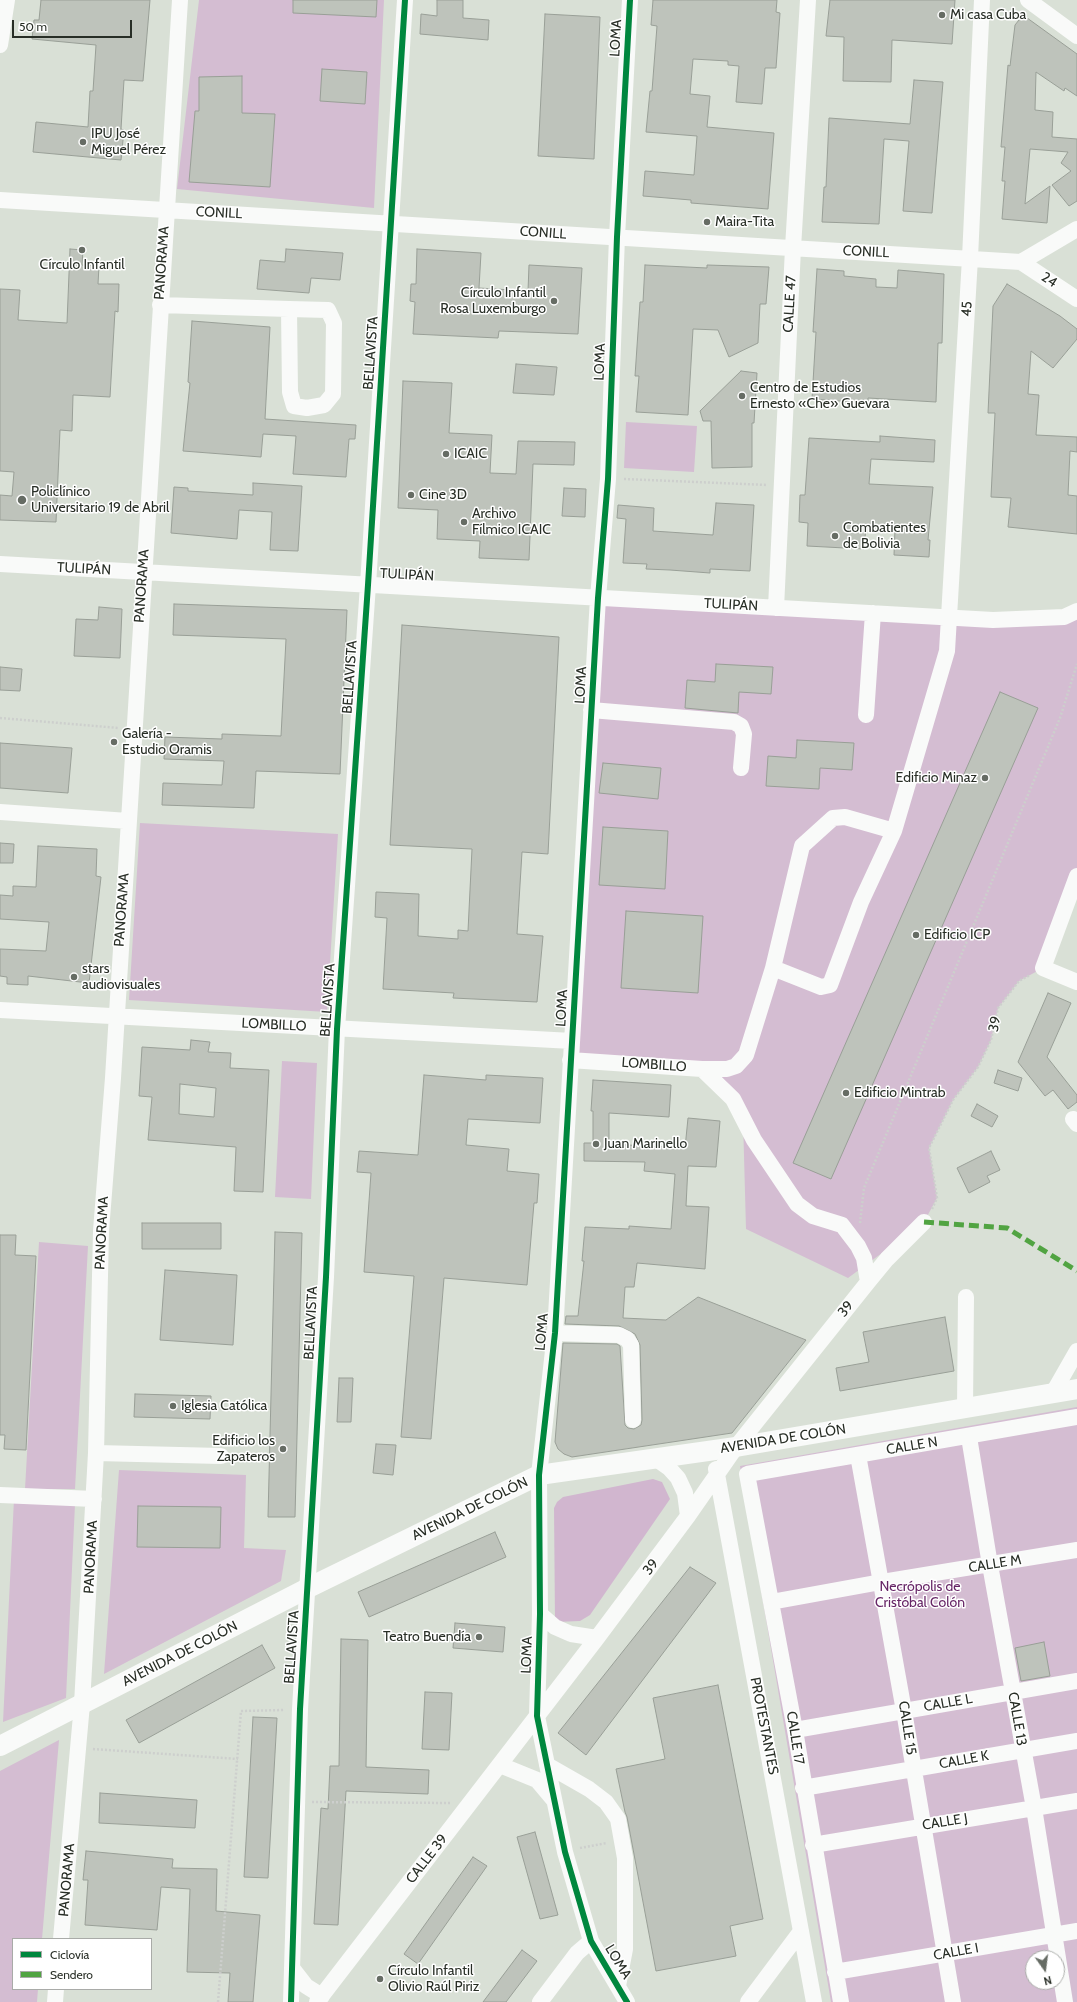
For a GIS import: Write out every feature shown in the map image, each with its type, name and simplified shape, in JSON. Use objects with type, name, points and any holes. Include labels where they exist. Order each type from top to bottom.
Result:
[{"type":"main road","name":"AVENIDA DE COLÓN","points":[[0,1746],[308,1588],[539,1476],[736,1447],[1077,1389]]},
{"type":"street","points":[[0,45],[7,0]]},
{"type":"street","name":"PANORAMA","points":[[61,1938],[82,1704],[96,1453],[101,1231],[180,0]]},
{"type":"street","name":"BELLAVISTA","points":[[291,2002],[300,1709],[308,1588],[337,1029],[368,585],[405,0]]},
{"type":"street","name":"LOMA","points":[[627,2002],[590,1941],[566,1852],[537,1716],[540,1614],[539,1476],[555,1332],[591,710],[598,598],[608,479],[617,237],[630,0]]},
{"type":"street","name":"CALLE 47","points":[[776,608],[793,248],[808,0]]},
{"type":"street","name":"45","points":[[772,968],[821,987],[830,985],[861,902],[894,831],[947,651],[970,258],[982,0]]},
{"type":"street","points":[[1028,0],[1077,36]]},
{"type":"street","name":"CONILL","points":[[0,200],[1021,262]]},
{"type":"street","points":[[1021,262],[1077,229]]},
{"type":"street","name":"24","points":[[1021,262],[1077,299]]},
{"type":"street","points":[[160,305],[328,310],[334,323],[333,394],[324,405],[307,408],[294,406],[290,392],[289,309]]},
{"type":"street","name":"TULIPÁN","points":[[0,564],[993,620],[1064,617],[1077,611]]},
{"type":"street","points":[[866,715],[873,613]]},
{"type":"street","points":[[591,710],[734,722],[741,726],[744,734],[741,768]]},
{"type":"street","points":[[0,812],[128,822]]},
{"type":"street","points":[[772,968],[802,846],[809,838],[833,818],[845,817],[894,831]]},
{"type":"street","points":[[1077,876],[1042,968],[1077,982]]},
{"type":"street","name":"LOMBILLO","points":[[570,1060],[702,1069],[727,1069],[736,1066],[746,1055],[772,968]]},
{"type":"street","name":"LOMBILLO","points":[[0,1010],[572,1041]]},
{"type":"street","points":[[702,1069],[733,1099],[754,1140],[797,1204],[813,1216],[842,1225],[858,1246],[864,1258],[868,1282]]},
{"type":"street","name":"39","points":[[537,1716],[688,1516],[736,1447],[887,1259],[924,1222]]},
{"type":"street","points":[[965,1408],[966,1297]]},
{"type":"street","points":[[555,1332],[619,1335],[627,1339],[631,1345],[633,1420]]},
{"type":"street","points":[[1053,1393],[1076,1354]]},
{"type":"street","name":"CALLE N","points":[[747,1474],[969,1437],[1077,1417]]},
{"type":"street","name":"CALLE 13","points":[[969,1437],[1022,1750],[1034,1808],[1066,2002]]},
{"type":"street","name":"PROTESTANTES","points":[[712,1450],[814,2002]]},
{"type":"street","points":[[96,1453],[222,1456]]},
{"type":"street","name":"CALLE 15","points":[[858,1455],[904,1711],[953,2002]]},
{"type":"street","points":[[655,1458],[669,1468],[678,1478],[685,1493],[688,1516]]},
{"type":"street","name":"CALLE 17","points":[[747,1474],[794,1730],[841,2002]]},
{"type":"street","points":[[0,1495],[94,1499]]},
{"type":"street","name":"CALLE M","points":[[771,1602],[881,1582],[1077,1550]]},
{"type":"street","points":[[540,1614],[555,1627],[570,1634],[597,1638]]},
{"type":"street","name":"CALLE L","points":[[794,1730],[1077,1681]]},
{"type":"street","name":"CALLE 39","points":[[320,1999],[537,1716]]},
{"type":"street","name":"CALLE K","points":[[803,1788],[1077,1741]]},
{"type":"street","name":"LOMA","points":[[500,1765],[537,1780],[554,1800]]},
{"type":"street","points":[[547,1765],[589,1789],[606,1802],[618,1819],[625,1858],[625,1949],[618,1986]]},
{"type":"street","name":"CALLE J","points":[[813,1845],[1077,1801]]},
{"type":"street","points":[[748,2002],[801,1931]]},
{"type":"street","name":"CALLE I","points":[[835,1972],[1077,1931]]},
{"type":"street","points":[[540,2002],[577,1953],[590,1941]]},
{"type":"street","points":[[292,1968],[306,1986],[320,1999]]},
{"type":"street","points":[[55,2002],[56,1990]]},
{"type":"path","points":[[608,479],[781,486]]},
{"type":"path","points":[[858,1246],[864,1188],[1060,718],[1077,664]]},
{"type":"path","points":[[0,718],[133,729]]},
{"type":"path","points":[[218,2002],[241,1711],[300,1709]]},
{"type":"path","points":[[79,1748],[238,1759]]},
{"type":"path","points":[[297,1802],[470,1803]]},
{"type":"path","points":[[583,1848],[609,1842]]},
{"type":"green space","points":[[199,0],[384,0],[374,208],[177,189]]},
{"type":"green space","points":[[626,422],[697,426],[694,472],[624,468]]},
{"type":"green space","points":[[598,598],[993,620],[1077,611],[1077,876],[1043,968],[1019,981],[998,1008],[991,1040],[978,1067],[953,1100],[929,1148],[937,1198],[924,1222],[848,1278],[746,1229],[743,1119],[703,1069],[570,1060]]},
{"type":"green space","points":[[140,823],[338,834],[327,1012],[129,1000]]},
{"type":"green space","points":[[282,1061],[317,1063],[311,1199],[275,1197]]},
{"type":"green space","points":[[39,1242],[88,1246],[75,1489],[25,1489]]},
{"type":"green space","name":"Necrópolis de Cristóbal Colón","points":[[1077,1407],[1077,2002],[831,2002],[740,1466]]},
{"type":"green space","points":[[119,1470],[246,1475],[244,1548],[286,1550],[281,1581],[104,1674]]},
{"type":"green space","points":[[14,1499],[75,1504],[66,1698],[3,1722]]},
{"type":"green space","points":[[59,1740],[42,1938],[12,1938],[12,1990],[38,1990],[37,2002],[0,2002],[0,1771]]},
{"type":"shaded area","points":[[653,1479],[662,1482],[670,1499],[590,1615],[580,1621],[555,1622],[554,1508],[557,1502],[563,1497]]},
{"type":"building","points":[[41,0],[150,0],[143,81],[124,80],[121,129],[124,130],[121,160],[33,152],[36,122],[88,127],[90,91],[93,91],[96,45],[32,39],[34,20],[39,20]]},
{"type":"building","points":[[293,0],[377,0],[376,17],[293,13]]},
{"type":"building","points":[[437,0],[463,0],[463,18],[489,20],[488,40],[420,34],[421,14],[437,16]]},
{"type":"building","points":[[653,0],[777,0],[776,12],[780,13],[776,68],[765,68],[762,104],[736,102],[739,66],[728,65],[728,61],[693,59],[690,94],[710,96],[707,127],[774,133],[768,209],[691,203],[691,200],[643,196],[645,171],[694,175],[697,136],[646,132],[650,91],[652,91],[657,26],[651,25]]},
{"type":"building","points":[[830,0],[955,0],[952,44],[892,40],[891,82],[843,81],[844,37],[826,36]]},
{"type":"building","points":[[545,14],[600,17],[594,159],[538,156]]},
{"type":"building","points":[[1023,15],[1077,54],[1077,96],[1065,88],[1064,91],[1036,72],[1035,110],[1053,112],[1052,137],[1077,139],[1077,201],[1069,206],[1052,185],[1071,171],[1061,163],[1068,152],[1030,149],[1025,204],[1050,186],[1047,223],[1002,219],[1005,181],[1002,181],[1005,147],[1001,147],[1008,65],[1010,66],[1015,25]]},
{"type":"building","points":[[322,69],[367,72],[365,104],[320,101]]},
{"type":"building","points":[[242,76],[242,113],[275,114],[270,187],[189,182],[195,111],[199,111],[199,77]]},
{"type":"building","points":[[914,80],[943,82],[932,213],[903,211],[909,141],[884,139],[879,224],[822,222],[824,187],[826,187],[829,118],[910,124]]},
{"type":"building","points":[[70,249],[83,250],[82,265],[99,266],[98,284],[119,284],[118,312],[115,311],[110,397],[73,395],[72,431],[60,430],[56,522],[0,520],[0,495],[12,496],[14,472],[0,471],[0,289],[20,290],[18,320],[67,323]]},
{"type":"building","points":[[286,249],[343,253],[340,280],[311,278],[309,293],[257,289],[260,260],[285,262]]},
{"type":"building","points":[[417,249],[481,253],[479,288],[528,291],[529,265],[582,268],[578,334],[499,331],[498,338],[413,334],[415,302],[410,301],[411,284],[416,284]]},
{"type":"building","points":[[645,265],[707,268],[707,265],[769,267],[766,304],[760,304],[758,343],[729,357],[718,330],[693,329],[688,415],[636,412],[639,376],[635,376],[640,302],[643,302]]},
{"type":"building","points":[[817,269],[844,271],[844,276],[876,279],[876,287],[897,288],[898,270],[944,274],[942,343],[938,343],[936,402],[868,398],[868,403],[812,399],[816,332],[813,332]]},
{"type":"building","points":[[1007,284],[1060,316],[1077,329],[1077,339],[1053,368],[1031,351],[1028,394],[1039,395],[1036,435],[1077,437],[1077,452],[1070,451],[1068,495],[1077,496],[1077,534],[1008,527],[1011,498],[991,497],[995,413],[988,413],[993,306]]},
{"type":"building","points":[[192,321],[270,327],[265,419],[356,425],[355,439],[349,439],[346,477],[293,474],[296,436],[263,434],[261,457],[183,451],[190,383],[188,382]]},
{"type":"building","points":[[516,364],[557,367],[554,395],[513,393]]},
{"type":"building","points":[[741,371],[757,373],[754,423],[752,423],[752,467],[712,468],[711,421],[703,421],[700,411]]},
{"type":"building","name":"ICAIC","points":[[403,381],[452,383],[449,433],[492,435],[490,473],[516,474],[518,441],[575,442],[574,465],[533,464],[529,560],[479,558],[480,541],[437,539],[438,510],[398,508]]},
{"type":"building","points":[[880,436],[935,440],[934,462],[871,459],[869,484],[933,487],[928,540],[930,540],[929,557],[894,555],[895,529],[866,527],[864,549],[807,546],[808,523],[799,522],[800,495],[805,495],[809,438],[880,442]]},
{"type":"building","points":[[253,483],[302,486],[298,551],[270,550],[272,512],[239,510],[237,539],[171,533],[174,487],[188,488],[188,491],[253,495]]},
{"type":"building","points":[[564,488],[586,489],[585,517],[562,516]]},
{"type":"building","points":[[716,503],[754,505],[750,571],[710,569],[710,573],[646,569],[647,564],[623,563],[626,519],[617,518],[618,505],[654,508],[653,531],[713,535]]},
{"type":"building","points":[[174,604],[347,610],[340,774],[256,771],[254,808],[162,805],[163,783],[222,785],[224,761],[164,759],[165,737],[222,739],[222,734],[281,736],[286,639],[173,635]]},
{"type":"building","points":[[99,607],[122,609],[120,658],[74,656],[76,619],[98,620]]},
{"type":"building","points":[[402,625],[559,637],[548,854],[522,852],[517,934],[543,936],[537,1002],[453,998],[454,993],[383,989],[387,918],[375,917],[376,892],[419,894],[418,936],[458,939],[458,930],[468,931],[472,849],[390,845]]},
{"type":"building","points":[[716,664],[773,667],[771,694],[739,692],[738,713],[685,708],[687,680],[715,682]]},
{"type":"building","points":[[0,667],[22,669],[20,691],[0,690]]},
{"type":"building","points":[[1000,692],[1038,708],[831,1179],[793,1163]]},
{"type":"building","points":[[797,740],[854,743],[852,770],[820,768],[819,789],[766,786],[768,756],[796,758]]},
{"type":"building","points":[[0,743],[72,748],[68,793],[0,788]]},
{"type":"building","points":[[603,763],[661,768],[658,799],[599,793]]},
{"type":"building","points":[[603,827],[668,831],[665,889],[599,885]]},
{"type":"building","points":[[0,843],[14,844],[13,863],[0,863]]},
{"type":"building","points":[[38,846],[97,849],[96,876],[101,877],[89,983],[28,976],[28,985],[7,984],[7,977],[0,976],[0,949],[46,951],[49,922],[0,919],[0,895],[13,896],[13,886],[36,887]]},
{"type":"building","points":[[626,911],[703,916],[698,993],[621,988]]},
{"type":"building","points":[[1048,993],[1071,1003],[1047,1057],[1077,1095],[1077,1102],[1068,1109],[1053,1090],[1045,1096],[1018,1062]]},
{"type":"building","points":[[191,1040],[210,1042],[208,1052],[231,1053],[230,1068],[269,1070],[263,1192],[234,1191],[236,1147],[148,1140],[152,1097],[139,1096],[142,1047],[190,1050]],"holes":[[[180,1084],[216,1088],[214,1117],[179,1114]]]},
{"type":"building","points":[[998,1070],[1022,1078],[1018,1091],[994,1083]]},
{"type":"building","points":[[424,1075],[486,1080],[486,1075],[543,1078],[540,1123],[468,1119],[466,1145],[509,1149],[507,1171],[539,1174],[537,1203],[534,1203],[527,1285],[444,1278],[431,1439],[401,1437],[414,1276],[364,1272],[371,1173],[357,1172],[359,1151],[418,1155]]},
{"type":"building","points":[[593,1080],[671,1085],[669,1117],[609,1113],[609,1144],[685,1148],[688,1118],[720,1121],[716,1167],[688,1166],[686,1206],[709,1207],[705,1269],[637,1263],[634,1287],[625,1287],[623,1318],[666,1320],[698,1297],[806,1340],[732,1433],[572,1457],[564,1454],[558,1449],[555,1442],[563,1343],[617,1344],[620,1346],[625,1425],[628,1428],[634,1429],[641,1425],[642,1420],[640,1345],[635,1334],[619,1326],[565,1324],[566,1316],[578,1316],[584,1261],[582,1261],[585,1227],[629,1229],[629,1226],[671,1229],[675,1174],[644,1171],[645,1162],[584,1161],[584,1143],[593,1143],[593,1111],[591,1111]]},
{"type":"building","points":[[977,1104],[998,1116],[992,1127],[971,1116]]},
{"type":"building","points":[[991,1151],[1000,1170],[987,1176],[990,1182],[969,1193],[957,1168]]},
{"type":"building","points":[[142,1223],[221,1223],[221,1249],[142,1249]]},
{"type":"building","points":[[275,1232],[302,1233],[295,1517],[268,1517]]},
{"type":"building","points":[[0,1235],[16,1235],[15,1255],[36,1256],[26,1450],[4,1449],[5,1435],[0,1435]]},
{"type":"building","points":[[165,1270],[237,1275],[233,1345],[160,1340]]},
{"type":"building","points":[[945,1317],[954,1371],[840,1391],[836,1368],[869,1362],[863,1332]]},
{"type":"building","points":[[339,1378],[353,1378],[351,1422],[337,1422]]},
{"type":"building","name":"Iglesia Católica","points":[[135,1394],[211,1396],[210,1419],[134,1417]]},
{"type":"building","points":[[376,1444],[396,1445],[393,1475],[373,1473]]},
{"type":"building","points":[[138,1506],[221,1507],[220,1548],[137,1547]]},
{"type":"building","points":[[495,1532],[506,1557],[369,1617],[358,1592]]},
{"type":"building","points":[[690,1567],[716,1583],[586,1755],[558,1733]]},
{"type":"building","name":"Teatro Buendía","points":[[455,1623],[505,1627],[503,1652],[453,1648]]},
{"type":"building","points":[[341,1639],[368,1640],[366,1767],[429,1770],[428,1794],[346,1791],[338,1925],[314,1924],[321,1808],[328,1809],[330,1766],[339,1766]]},
{"type":"building","points":[[1044,1642],[1050,1676],[1021,1681],[1015,1648]]},
{"type":"building","points":[[262,1645],[275,1668],[139,1743],[126,1720]]},
{"type":"building","points":[[718,1685],[763,1919],[730,1926],[736,1956],[656,1971],[627,1817],[616,1769],[665,1759],[653,1698]]},
{"type":"building","points":[[425,1692],[452,1693],[449,1750],[422,1749]]},
{"type":"building","points":[[253,1717],[277,1718],[268,1878],[244,1877]]},
{"type":"building","points":[[100,1793],[197,1800],[195,1828],[99,1823]]},
{"type":"building","points":[[535,1832],[558,1915],[540,1919],[517,1837]]},
{"type":"building","points":[[86,1851],[173,1859],[172,1868],[217,1869],[216,1911],[260,1915],[253,2002],[228,2002],[230,1973],[187,1972],[190,1889],[161,1887],[157,1930],[85,1925],[88,1880],[83,1880]]},
{"type":"building","points":[[473,1857],[487,1866],[418,1964],[404,1954]]},
{"type":"building","points":[[522,1950],[537,1961],[506,2002],[483,2002]]},
{"type":"marked path","points":[[924,1222],[1007,1228],[1077,1271]]},
{"type":"cycle path","points":[[291,2002],[300,1709],[326,1277],[337,1029],[368,585],[405,0]]},
{"type":"cycle path","points":[[627,2002],[591,1941],[565,1852],[537,1716],[540,1614],[539,1475],[555,1333],[598,598],[608,479],[617,237],[630,0]]},
{"type":"place","name":"Mi casa Cuba","points":[[942,15]]},
{"type":"place","name":"IPU José Miguel Pérez","points":[[83,142]]},
{"type":"place","name":"Maira-Tita","points":[[707,222]]},
{"type":"place","name":"Círculo Infantil","points":[[82,250]]},
{"type":"place","name":"Círculo Infantil Rosa Luxemburgo","points":[[554,301]]},
{"type":"place","name":"Centro de Estudios Ernesto «Che» Guevara","points":[[742,396]]},
{"type":"place","name":"ICAIC","points":[[446,454]]},
{"type":"place","name":"Cine 3D","points":[[411,495]]},
{"type":"place","name":"Policlínico Universitario 19 de Abril","points":[[22,500]]},
{"type":"place","name":"Archivo Fílmico ICAIC","points":[[464,522]]},
{"type":"place","name":"Combatientes de Bolivia","points":[[835,536]]},
{"type":"place","name":"Galería - Estudio Oramis","points":[[114,742]]},
{"type":"place","name":"Edificio Minaz","points":[[985,778]]},
{"type":"place","name":"Edificio ICP","points":[[916,935]]},
{"type":"place","name":"stars audiovisuales","points":[[74,977]]},
{"type":"place","name":"Edificio Mintrab","points":[[846,1093]]},
{"type":"place","name":"Juan Marinello","points":[[596,1144]]},
{"type":"place","name":"Iglesia Católica","points":[[173,1406]]},
{"type":"place","name":"Edificio los Zapateros","points":[[283,1449]]},
{"type":"place","name":"Teatro Buendía","points":[[479,1637]]},
{"type":"place","name":"Círculo Infantil Olivio Raúl Piriz","points":[[380,1979]]}]
